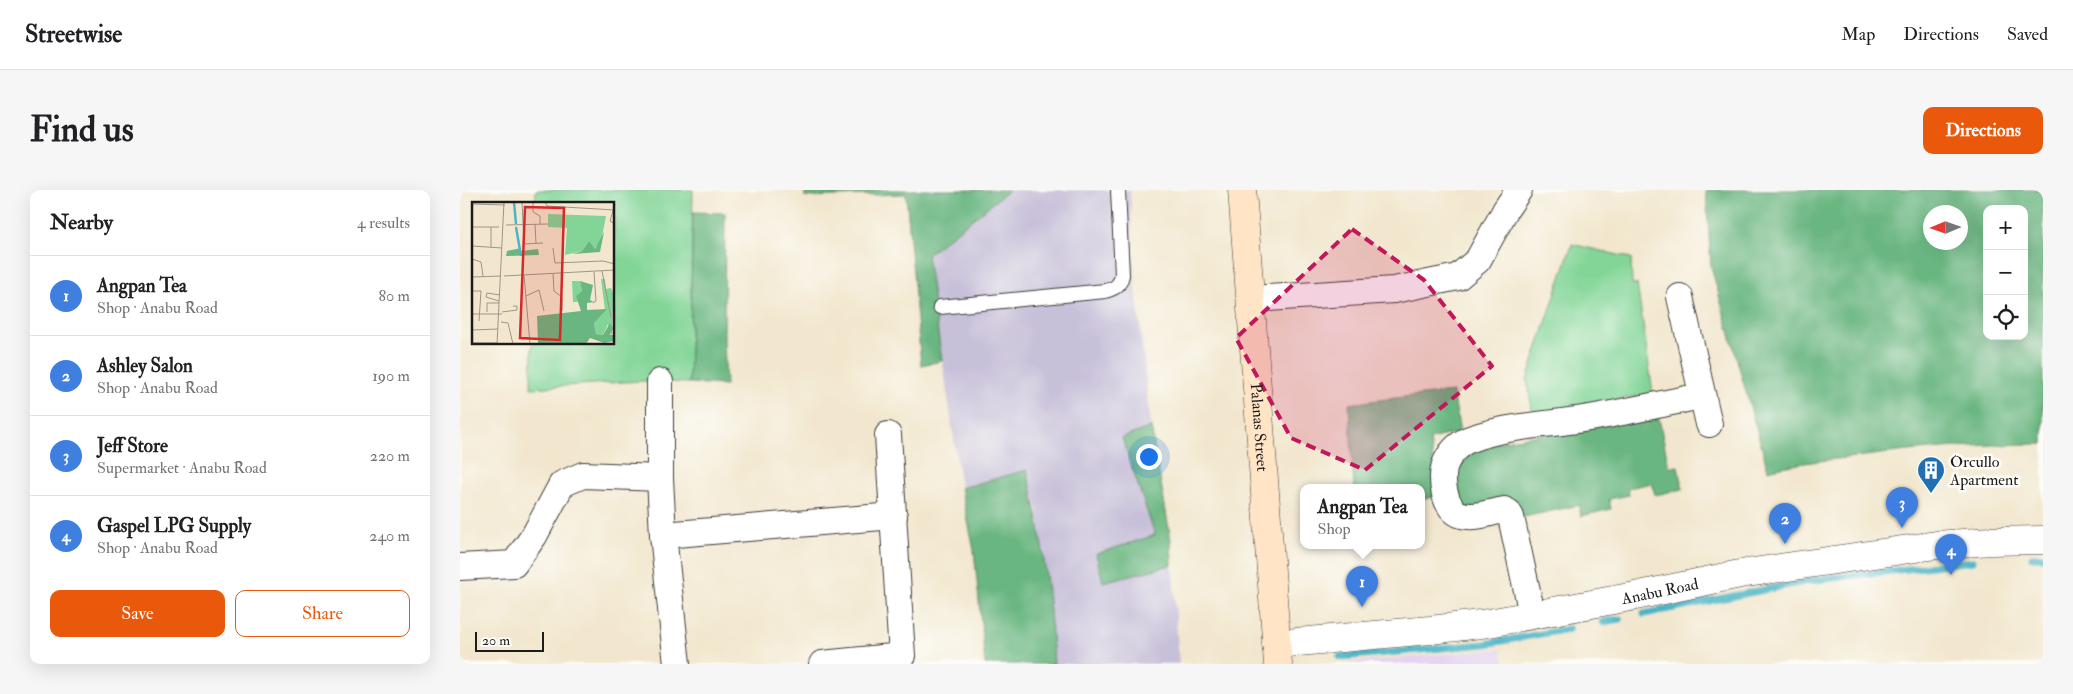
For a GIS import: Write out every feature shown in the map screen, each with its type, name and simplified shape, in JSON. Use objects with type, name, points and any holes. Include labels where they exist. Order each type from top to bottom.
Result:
[{"type":"main road","name":"Palanas Street","points":[[1242,190],[1277,654]]},
{"type":"street","points":[[1251,299],[1394,290],[1458,276],[1478,260],[1506,209],[1519,190]]},
{"type":"street","points":[[1680,297],[1709,424]]},
{"type":"street","points":[[660,382],[660,478],[663,535],[677,664]]},
{"type":"street","points":[[1532,614],[1511,516],[1504,510],[1468,516],[1460,515],[1453,510],[1445,493],[1443,473],[1450,454],[1459,444],[1498,431],[1590,418],[1702,396]]},
{"type":"street","points":[[822,664],[902,656],[888,435]]},
{"type":"street","points":[[460,567],[514,564],[534,536],[562,484],[583,475],[660,478]]},
{"type":"street","points":[[663,535],[894,516]]},
{"type":"street","name":"Anabu Road","points":[[1277,654],[1532,614],[1781,568],[1936,545],[1991,540],[2043,540]]},
{"type":"lane","points":[[940,307],[1105,292],[1114,289],[1120,284],[1122,274],[1118,190]]},
{"type":"highlighted area","points":[[1352,229],[1424,280],[1492,366],[1365,470],[1291,438],[1236,338]]},
{"type":"shaded area","points":[[1009,190],[1130,190],[1134,269],[1151,427],[1171,540],[1179,664],[1054,664],[1046,570],[1037,508],[1027,471],[961,488],[927,255]]},
{"type":"shaded area","points":[[1501,649],[1504,664],[1343,664],[1343,663]]},
{"type":"green space","points":[[536,190],[693,190],[689,383],[641,381],[531,388],[532,345],[615,345],[615,202],[535,202]]},
{"type":"green space","points":[[805,190],[1009,190],[927,255],[942,361],[921,365],[906,194],[805,197]]},
{"type":"green space","points":[[1706,190],[2043,190],[2043,444],[1926,449],[1812,462],[1768,470],[1711,267]]},
{"type":"green space","points":[[693,212],[725,213],[724,341],[726,385],[689,383]]},
{"type":"green space","points":[[1572,244],[1631,258],[1632,284],[1637,284],[1653,393],[1533,416],[1527,380]]},
{"type":"green space","points":[[1453,392],[1460,432],[1430,439],[1438,496],[1425,499],[1425,484],[1354,484],[1349,404]]},
{"type":"green space","points":[[1658,414],[1669,467],[1678,466],[1683,489],[1655,495],[1652,483],[1628,488],[1629,495],[1609,499],[1611,509],[1581,516],[1579,505],[1519,518],[1468,511],[1453,488],[1457,456],[1464,448]]},
{"type":"green space","points":[[1151,427],[1171,540],[1172,565],[1103,582],[1096,554],[1155,535],[1122,438]]},
{"type":"green space","points":[[1027,470],[1033,494],[1045,567],[1054,664],[985,664],[974,550],[961,488]]},
{"type":"waterway","points":[[2032,557],[2043,557]]},
{"type":"waterway","points":[[1644,614],[1808,581],[1973,561]]},
{"type":"waterway","points":[[1603,622],[1620,619]]},
{"type":"waterway","points":[[1340,657],[1485,644],[1569,629]]},
{"type":"place","name":"Orcullo Apartment","points":[[1931,494]]},
{"type":"place","name":"Jeff Store","points":[[1902,528]]},
{"type":"place","name":"Ashley Salon","points":[[1785,544]]},
{"type":"place","name":"Gaspel LPG Supply","points":[[1951,575]]},
{"type":"place","name":"Angpan Tea","points":[[1362,607]]}]
